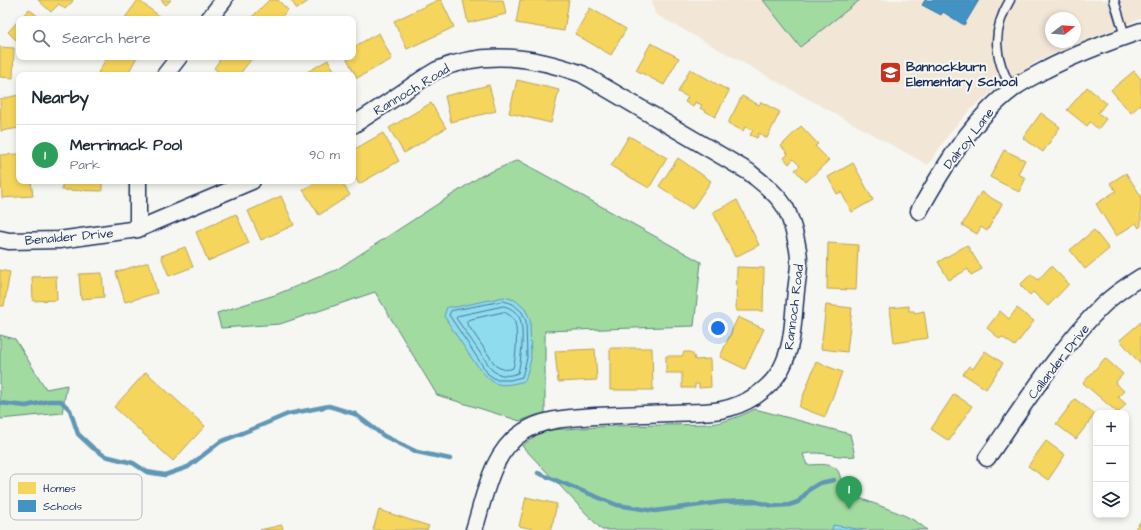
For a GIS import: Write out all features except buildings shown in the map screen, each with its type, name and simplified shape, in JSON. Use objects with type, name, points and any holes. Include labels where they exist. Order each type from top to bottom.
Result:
[{"type":"street","points":[[211,16],[224,0]]},
{"type":"street","name":"Dalroy Lane","points":[[919,211],[935,182],[971,130],[995,104],[1012,89],[1022,82],[1070,58],[1141,31]]},
{"type":"street","name":"Rannoch Road","points":[[356,123],[436,71],[456,63],[482,58],[507,56],[537,60],[561,66],[582,74],[749,172],[771,190],[786,208],[796,238],[799,261],[790,346],[782,368],[772,382],[760,393],[747,401],[719,410],[570,418],[545,422],[524,431],[513,438],[505,447],[498,459],[491,473],[474,530]]},
{"type":"street","points":[[167,72],[177,60]]},
{"type":"street","points":[[138,184],[138,229],[245,184]]},
{"type":"street","name":"Benalder Drive","points":[[0,239],[9,241],[59,240],[138,229]]},
{"type":"street","name":"Callander Drive","points":[[987,458],[1061,352],[1102,306],[1129,284],[1141,277]]},
{"type":"lane","points":[[1010,0],[1002,15],[997,39],[1001,67],[1012,89]]},
{"type":"lane","points":[[1114,0],[1125,36]]},
{"type":"shaded area","name":"Bannockburn Elementary School","points":[[652,0],[1141,0],[1141,18],[1081,42],[1081,12],[1045,12],[1045,48],[1067,48],[1036,62],[1001,85],[974,106],[951,131],[928,165],[655,14]]},
{"type":"green space","points":[[763,0],[860,0],[800,47]]},
{"type":"green space","points":[[518,160],[701,262],[694,326],[545,331],[545,413],[520,421],[437,395],[375,292],[280,324],[221,328],[217,313],[275,295],[336,270],[481,176]]},
{"type":"green space","points":[[0,335],[15,339],[46,389],[67,385],[62,413],[0,419]]},
{"type":"green space","points":[[755,409],[850,434],[855,456],[849,457],[817,453],[803,454],[807,465],[826,465],[835,468],[840,476],[844,494],[901,514],[917,522],[927,530],[602,530],[522,446],[538,434],[549,430],[614,426],[712,424],[734,418]]},
{"type":"water","points":[[504,297],[515,300],[525,309],[530,319],[531,359],[525,381],[506,385],[495,383],[489,379],[475,363],[444,316],[447,307],[456,307]]},
{"type":"water","points":[[833,525],[863,530],[832,530]]},
{"type":"waterway","points":[[0,403],[26,406],[49,401],[61,401],[70,410],[78,434],[93,448],[105,456],[133,463],[147,472],[165,475],[188,467],[220,442],[288,414],[329,406],[355,414],[384,436],[417,452],[450,459]]},
{"type":"waterway","points":[[538,473],[617,505],[655,511],[722,502],[753,501],[773,506],[789,505],[798,502],[810,489],[820,483],[834,480]]},
{"type":"place","name":"Bannockburn Elementary School","points":[[890,73]]},
{"type":"place","name":"Merrimack Pool","points":[[849,509]]}]
